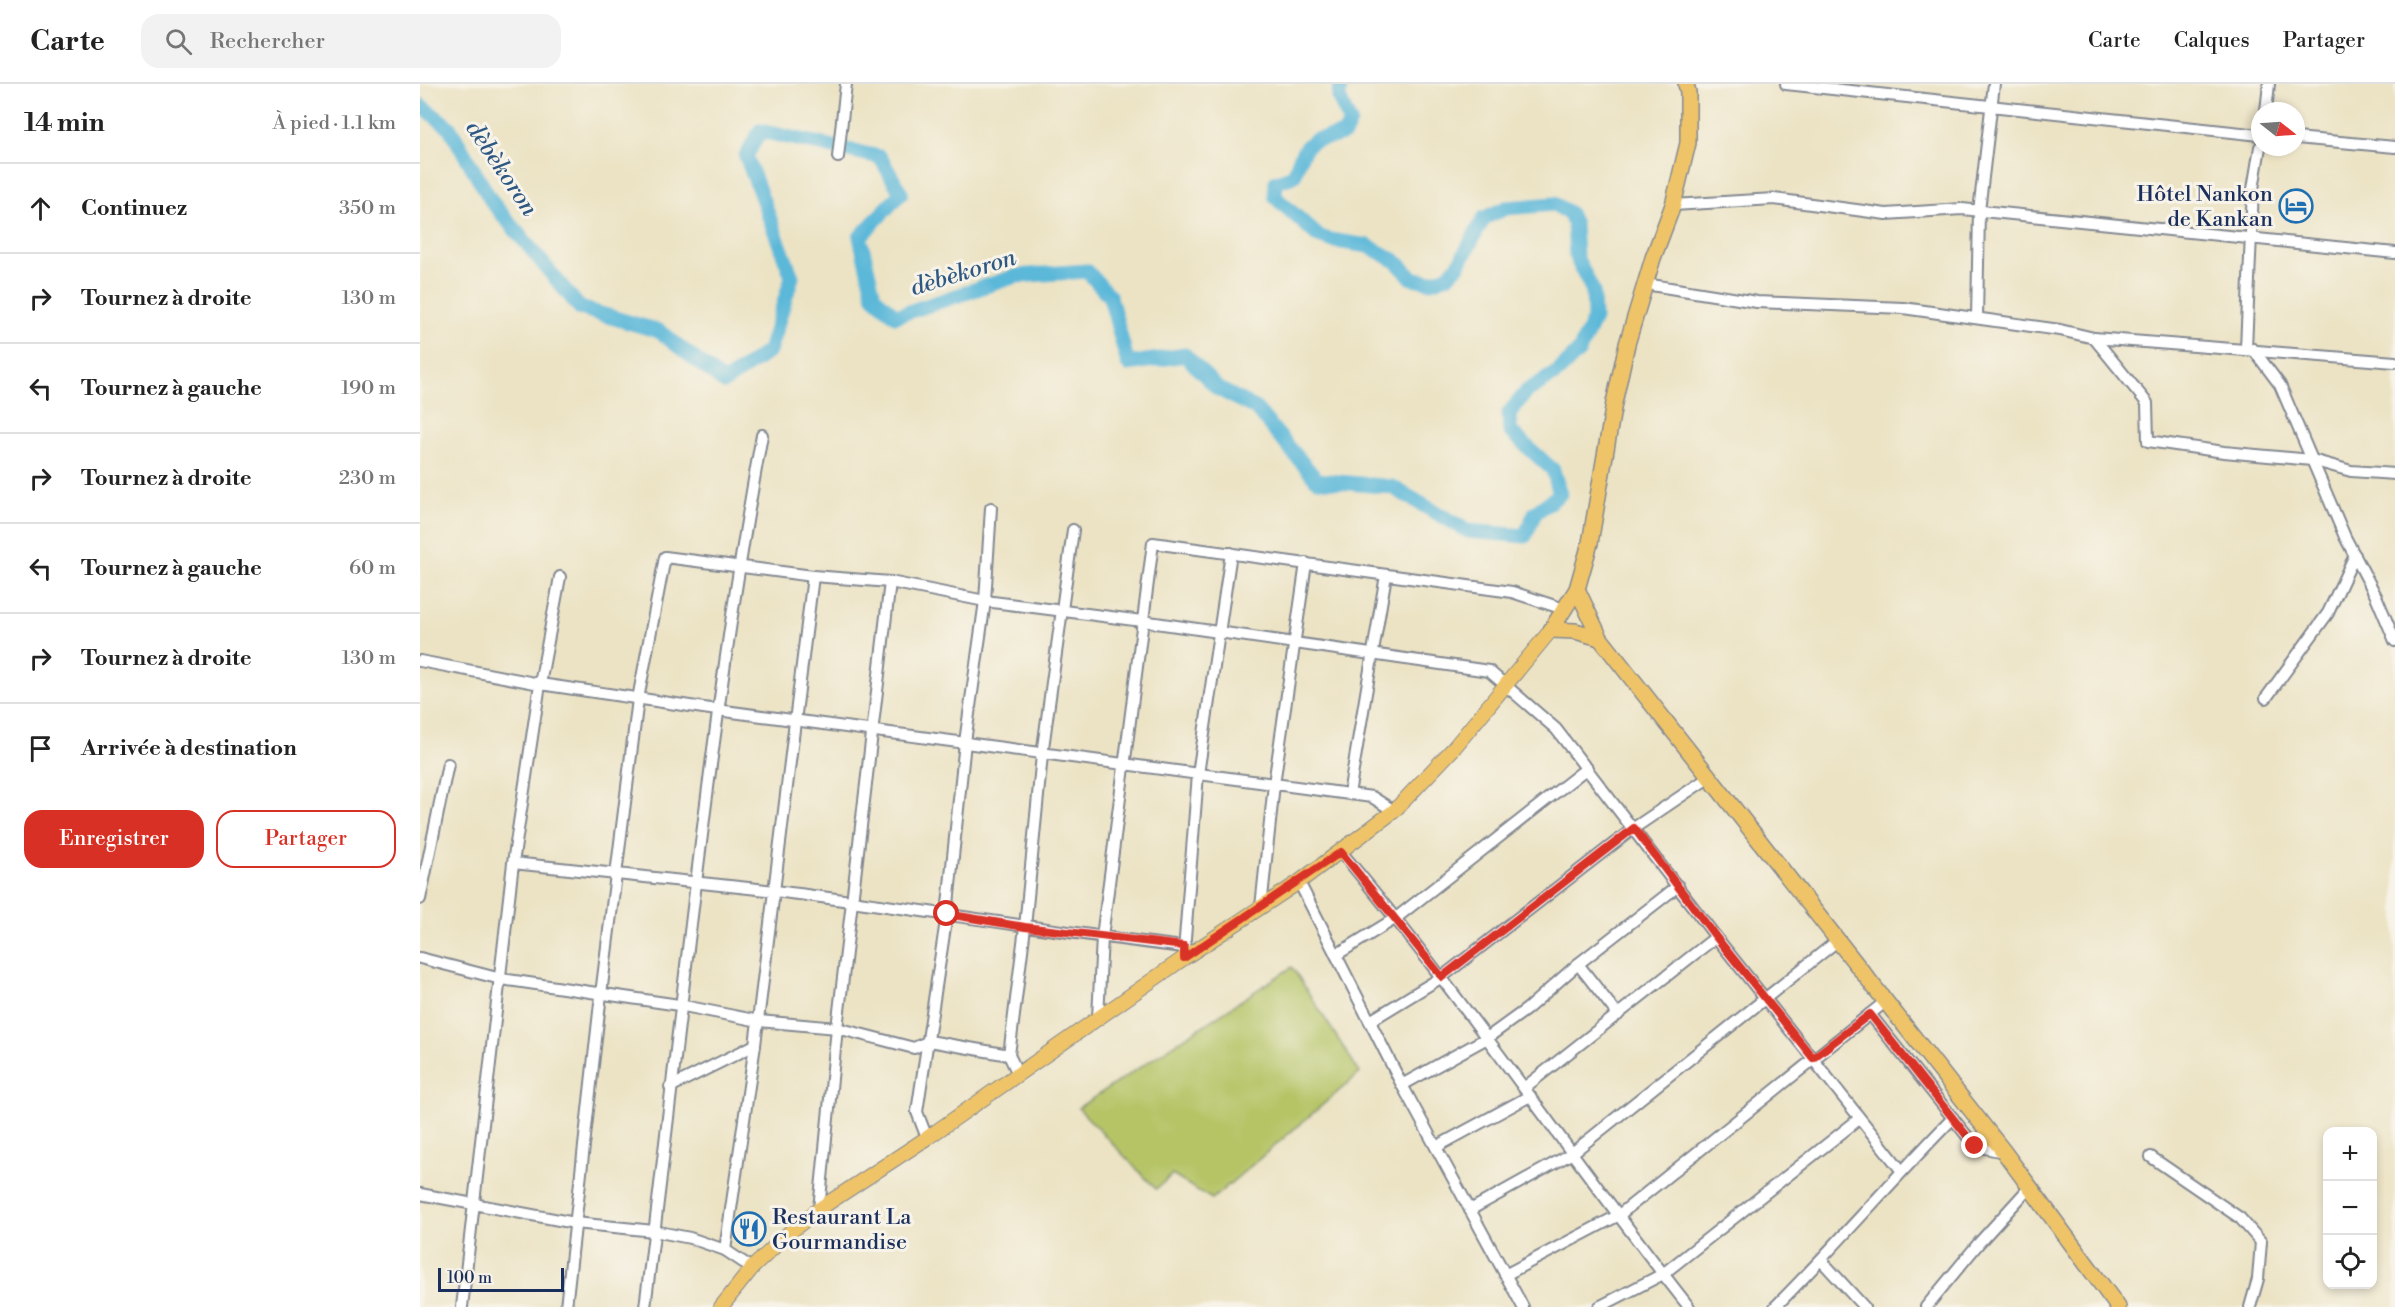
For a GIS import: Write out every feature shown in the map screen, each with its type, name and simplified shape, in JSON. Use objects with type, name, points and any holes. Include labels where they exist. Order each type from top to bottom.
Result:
[{"type":"highway","points":[[1600,638],[1575,631],[1551,630],[1577,589],[1590,543],[1619,379],[1645,284],[1673,205],[1688,143],[1686,84]]},
{"type":"highway","points":[[1577,589],[1600,638],[2004,1152],[2029,1188],[2063,1229],[2118,1307]]},
{"type":"main road","points":[[721,1307],[752,1268],[790,1232],[819,1209],[927,1138],[1098,1018],[1184,952],[1299,882],[1394,811],[1453,749],[1551,630]]},
{"type":"street","points":[[838,157],[846,84]]},
{"type":"street","points":[[1786,84],[2251,134]]},
{"type":"street","points":[[1977,318],[1979,211],[1994,84]]},
{"type":"street","points":[[2267,102],[2269,84]]},
{"type":"street","points":[[2305,139],[2395,147]]},
{"type":"street","points":[[2258,156],[2253,189],[2250,349],[2280,386],[2395,641]]},
{"type":"street","points":[[1673,205],[1774,199],[1886,214],[1962,209],[2395,253]]},
{"type":"street","points":[[1645,284],[1689,293],[1757,302],[1903,308],[2060,330],[2094,338],[2395,362]]},
{"type":"street","points":[[2094,338],[2147,403],[2148,441],[2224,452],[2312,460],[2351,471],[2395,474]]},
{"type":"street","points":[[645,1307],[679,1005],[717,710],[738,565],[762,435]]},
{"type":"street","points":[[927,1138],[917,1112],[947,914],[965,742],[985,601],[991,507]]},
{"type":"street","points":[[1018,1074],[1009,1055],[1025,927],[1042,755],[1073,530]]},
{"type":"street","points":[[1098,1018],[1102,937],[1152,543],[1512,592],[1564,609]]},
{"type":"street","points":[[513,863],[775,891],[1102,937],[1184,952],[1198,774],[1231,553]]},
{"type":"street","points":[[2266,698],[2328,613],[2355,555]]},
{"type":"street","points":[[566,1307],[601,994],[638,699],[665,557],[813,576],[890,582],[985,601],[1489,671],[1556,729],[1716,937],[1901,1170]]},
{"type":"street","points":[[1261,907],[1274,784],[1306,563]]},
{"type":"street","points":[[1349,794],[1386,575]]},
{"type":"street","points":[[725,1250],[759,1021],[813,576]]},
{"type":"street","points":[[462,1307],[513,863],[540,684],[560,577]]},
{"type":"street","points":[[819,1209],[837,1028],[890,582]]},
{"type":"street","points":[[420,661],[540,684],[638,699],[965,742],[1042,755],[1372,797],[1394,811]]},
{"type":"street","points":[[420,899],[448,764]]},
{"type":"street","points":[[1336,955],[1396,918],[1587,768]]},
{"type":"street","points":[[1370,1021],[1442,977],[1634,828],[1708,778]]},
{"type":"street","points":[[1341,852],[1442,977],[1571,1154],[1689,1307]]},
{"type":"street","points":[[1299,882],[1402,1085],[1523,1307]]},
{"type":"street","points":[[1402,1085],[1487,1038],[1527,1009],[1578,964],[1678,886]]},
{"type":"street","points":[[1436,1147],[1527,1093],[1618,1015],[1716,937]]},
{"type":"street","points":[[1470,1210],[1571,1154],[1838,941]]},
{"type":"street","points":[[420,958],[501,979],[679,1005],[759,1021],[837,1028],[914,1048],[929,1041],[1009,1055]]},
{"type":"street","points":[[1578,964],[1618,1015]]},
{"type":"street","points":[[1505,1275],[1619,1215],[1885,1002]]},
{"type":"street","points":[[1870,1014],[1975,1146],[2004,1152]]},
{"type":"street","points":[[670,1088],[755,1045]]},
{"type":"street","points":[[1775,1307],[1821,1260],[1901,1170],[1953,1118]]},
{"type":"street","points":[[1599,1307],[1663,1274],[1859,1119]]},
{"type":"street","points":[[2151,1157],[2240,1218],[2260,1242],[2258,1279],[2250,1307]]},
{"type":"street","points":[[1926,1307],[1978,1244],[2029,1188]]},
{"type":"street","points":[[420,1194],[575,1222],[654,1231],[690,1238],[725,1250],[752,1268]]},
{"type":"street","points":[[1821,1260],[1864,1307]]},
{"type":"green space","points":[[1292,967],[1360,1073],[1212,1199],[1172,1175],[1156,1189],[1078,1108]]},
{"type":"waterway","name":"dèbèkoron","points":[[420,105],[449,127],[492,202],[580,308],[659,331],[724,382],[769,351],[792,277],[746,156],[760,131],[880,157],[901,193],[860,237],[874,297],[896,316],[1016,276],[1087,271],[1110,297],[1128,364],[1185,355],[1217,388],[1255,408],[1317,480],[1392,487],[1468,531],[1525,536],[1535,513],[1560,494],[1553,470],[1510,431],[1509,413],[1527,391],[1558,372],[1579,351],[1594,319],[1593,291],[1576,257],[1574,224],[1569,213],[1554,204],[1506,208],[1484,218],[1458,266],[1447,276],[1431,282],[1412,278],[1396,261],[1368,246],[1318,236],[1275,197],[1276,182],[1294,176],[1301,155],[1311,142],[1345,133],[1350,122],[1339,98],[1340,84]]},
{"type":"place","name":"Hôtel Nankon de Kankan","points":[[2296,206]]},
{"type":"place","name":"Restaurant La Gourmandise","points":[[749,1229]]},
{"type":"route","points":[[947,914],[1025,927],[1184,946],[1184,958],[1341,852],[1442,977],[1634,828],[1716,937],[1813,1058],[1870,1014],[1975,1146]]}]
